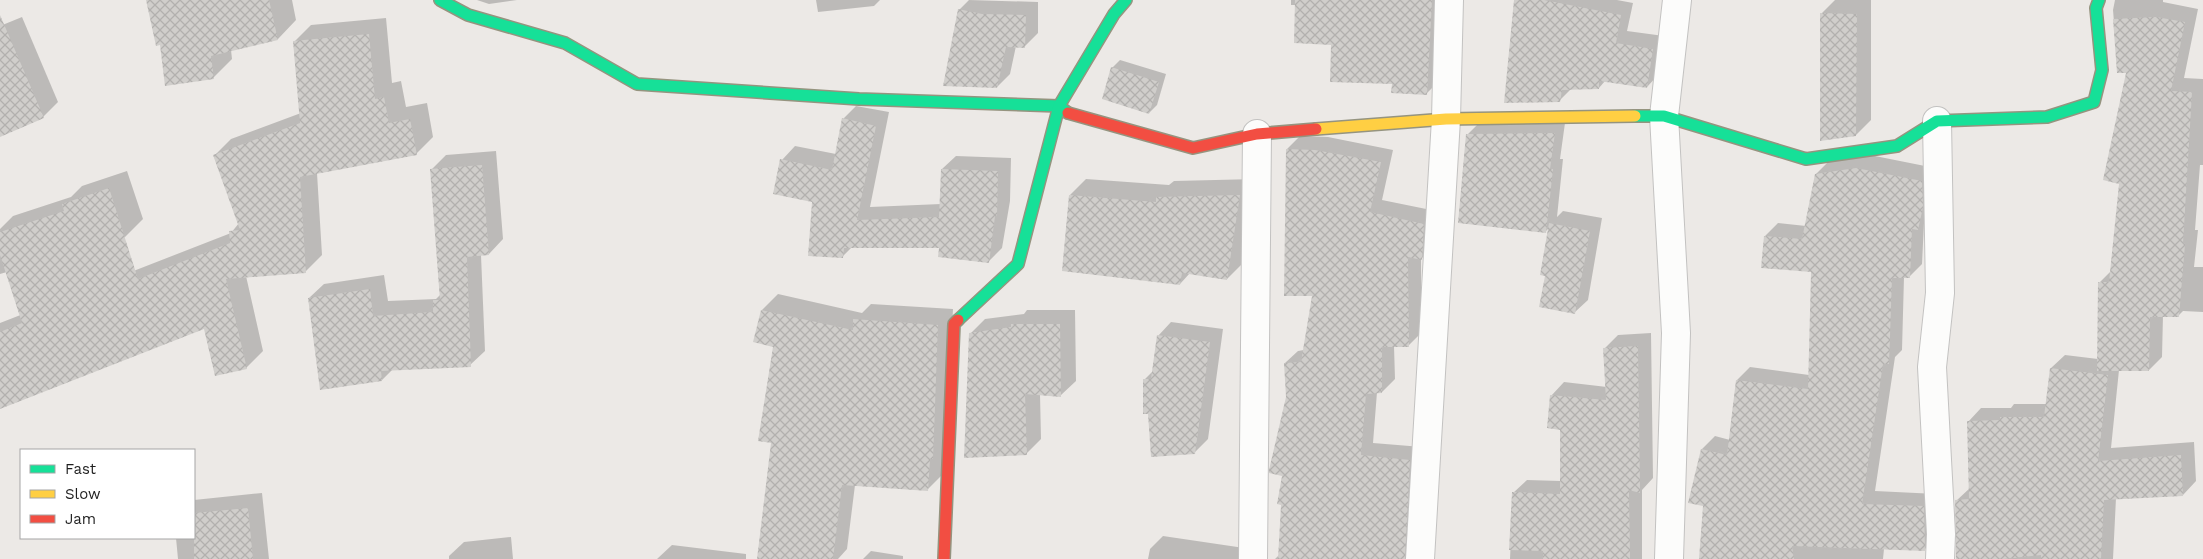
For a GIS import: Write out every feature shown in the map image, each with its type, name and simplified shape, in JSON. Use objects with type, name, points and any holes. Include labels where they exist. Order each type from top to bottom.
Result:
[{"type":"street","points":[[440,0],[468,15],[565,43],[636,84],[859,99],[1059,106],[1072,116],[1193,148],[1257,134],[1446,119],[1664,116],[1806,159],[1897,146],[1937,121],[2047,117],[2094,102],[2102,70],[2096,8],[2099,0]]},
{"type":"street","points":[[944,559],[954,324],[1018,264],[1059,106],[1114,14],[1126,0]]},
{"type":"street","points":[[1420,559],[1446,119],[1449,0]]},
{"type":"street","points":[[1669,559],[1676,332],[1664,116],[1677,0]]},
{"type":"street","points":[[1937,121],[1940,292],[1932,367],[1941,534],[1940,559]]},
{"type":"street","points":[[1253,559],[1257,134]]},
{"type":"building","points":[[146,0],[269,0],[278,40],[211,56],[214,79],[165,86],[160,45],[156,46]]},
{"type":"building","points":[[1295,0],[1432,0],[1427,95],[1391,93],[1392,84],[1330,82],[1331,45],[1294,43]]},
{"type":"building","points":[[1514,0],[1544,0],[1621,15],[1616,43],[1653,49],[1647,88],[1599,81],[1599,89],[1562,90],[1560,102],[1504,103]]},
{"type":"building","points":[[958,9],[982,14],[1026,15],[1025,48],[1006,47],[997,88],[943,86]]},
{"type":"building","points":[[1820,13],[1857,14],[1856,136],[1820,141]]},
{"type":"building","points":[[0,15],[44,118],[0,137]]},
{"type":"building","points":[[2156,17],[2185,22],[2171,91],[2192,92],[2183,243],[2185,244],[2179,317],[2150,317],[2149,371],[2097,371],[2098,282],[2109,282],[2119,184],[2103,180],[2126,73],[2117,73],[2113,19]]},
{"type":"building","points":[[369,34],[375,99],[384,97],[389,123],[410,119],[417,155],[300,177],[306,273],[226,279],[247,369],[215,376],[204,329],[0,409],[0,332],[22,323],[0,255],[0,232],[64,211],[62,204],[109,188],[138,279],[230,243],[229,231],[240,230],[213,155],[300,123],[293,41]]},
{"type":"building","points":[[1111,67],[1159,82],[1149,114],[1102,99]]},
{"type":"building","points":[[842,118],[876,126],[857,220],[939,217],[941,169],[998,171],[997,216],[995,216],[989,263],[938,257],[939,248],[844,248],[843,258],[808,256],[812,202],[773,194],[780,159],[832,170]]},
{"type":"building","points":[[1555,133],[1550,169],[1553,169],[1546,233],[1458,223],[1466,134]]},
{"type":"building","points":[[1286,149],[1315,150],[1381,162],[1370,212],[1424,224],[1422,260],[1408,257],[1409,347],[1382,347],[1382,393],[1366,394],[1361,455],[1410,460],[1405,559],[1278,559],[1281,505],[1277,504],[1282,476],[1269,473],[1269,470],[1286,397],[1284,363],[1301,362],[1312,296],[1284,296]]},
{"type":"building","points":[[482,165],[489,255],[467,257],[471,367],[381,371],[382,381],[320,390],[308,298],[370,289],[373,316],[433,312],[433,300],[440,300],[430,169]]},
{"type":"building","points":[[1856,168],[1922,181],[1923,207],[1918,230],[1912,229],[1910,278],[1892,278],[1889,364],[1883,364],[1862,504],[1924,506],[1925,551],[1792,546],[1794,559],[1699,559],[1703,506],[1688,503],[1701,449],[1727,455],[1736,380],[1808,389],[1811,272],[1761,268],[1764,236],[1802,239],[1815,174]]},
{"type":"building","points":[[1069,195],[1156,202],[1156,197],[1240,195],[1227,280],[1182,273],[1180,285],[1062,271]]},
{"type":"building","points":[[1549,223],[1590,231],[1575,314],[1539,307],[1545,276],[1540,275]]},
{"type":"building","points":[[761,310],[853,330],[853,319],[938,325],[933,459],[930,459],[928,491],[842,485],[833,559],[757,559],[771,443],[758,441],[773,347],[753,342]]},
{"type":"building","points":[[1011,324],[1060,324],[1061,397],[1025,394],[1027,455],[964,458],[969,333],[1011,327]]},
{"type":"building","points":[[1157,335],[1210,342],[1195,454],[1151,457],[1148,414],[1143,414],[1143,379],[1151,379]]},
{"type":"building","points":[[1638,346],[1640,493],[1629,490],[1630,559],[1543,559],[1543,551],[1509,550],[1512,492],[1560,494],[1560,430],[1547,428],[1550,395],[1606,400],[1603,348]]},
{"type":"building","points":[[2050,368],[2108,375],[2098,461],[2181,455],[2183,496],[2104,500],[2101,559],[2041,559],[2041,555],[2003,559],[1956,559],[1955,500],[1969,499],[1967,421],[2000,420],[2000,417],[2044,417]]},
{"type":"building","points":[[248,508],[253,559],[194,559],[195,513]]},
{"type":"traffic: fast","points":[[440,0],[468,15],[565,43],[637,84],[859,99],[1059,106],[1068,113]]},
{"type":"traffic: fast","points":[[958,320],[1018,264],[1059,106],[1114,14],[1126,0]]},
{"type":"traffic: fast","points":[[1635,116],[1664,116],[1806,159],[1897,146],[1937,121],[2047,117],[2094,102],[2102,70],[2096,8],[2099,0]]},
{"type":"traffic: slow","points":[[1316,129],[1446,119],[1635,116]]},
{"type":"traffic: jam","points":[[1068,113],[1193,148],[1257,134],[1316,129]]},
{"type":"traffic: jam","points":[[944,559],[954,324],[958,320]]}]
